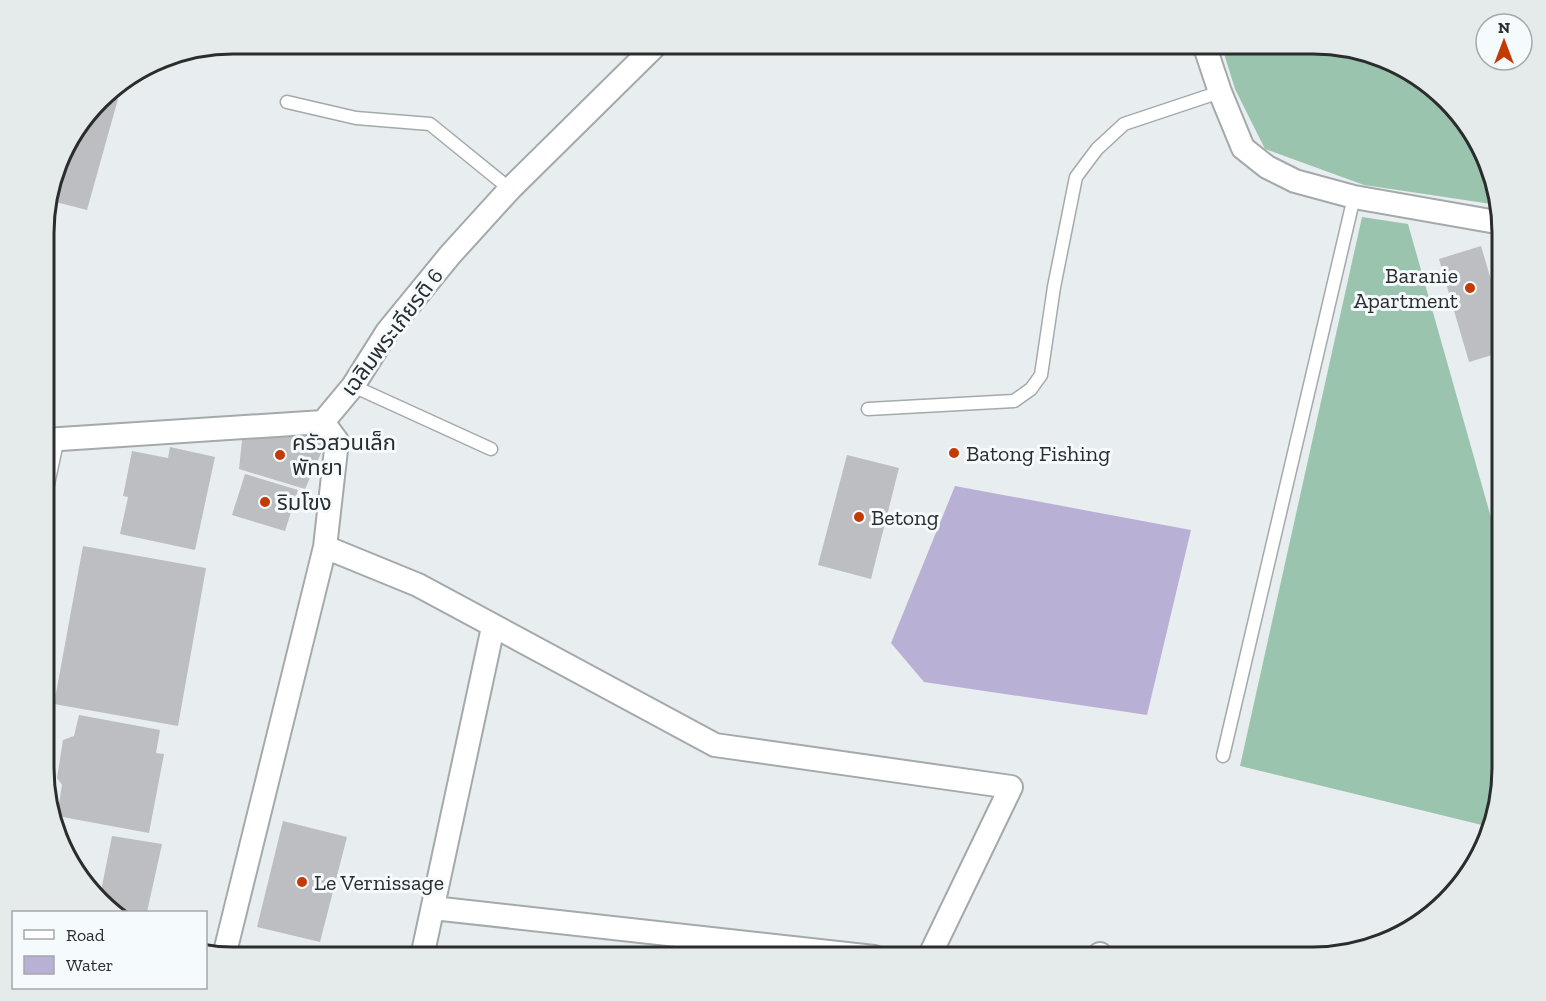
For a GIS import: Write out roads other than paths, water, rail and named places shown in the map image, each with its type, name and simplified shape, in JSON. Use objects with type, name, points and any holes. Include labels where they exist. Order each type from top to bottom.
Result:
[{"type":"street","name":"เฉลิมพระเกียรติ 6","points":[[323,422],[353,386],[387,332],[450,255],[510,189],[647,54]]},
{"type":"street","points":[[1207,54],[1243,148],[1268,167],[1295,181],[1354,197],[1492,221]]},
{"type":"street","points":[[54,439],[323,422],[337,441],[325,547],[226,946]]},
{"type":"street","points":[[325,547],[418,585],[715,745],[1011,787],[934,947]]},
{"type":"street","points":[[425,947],[493,627]]},
{"type":"street","points":[[433,908],[717,947]]},
{"type":"lane","points":[[868,409],[1014,401],[1030,389],[1041,375],[1054,287],[1076,177],[1097,149],[1124,124],[1220,92]]},
{"type":"lane","points":[[287,102],[356,118],[430,124],[510,189]]},
{"type":"lane","points":[[1223,756],[1354,197]]},
{"type":"lane","points":[[353,386],[491,449]]},
{"type":"water","points":[[955,486],[1191,530],[1147,715],[924,682],[891,643]]},
{"type":"place","name":"Baranie Apartment","points":[[1470,288]]},
{"type":"place","name":"Batong Fishing","points":[[954,453]]},
{"type":"place","name":"ครัวสวนเล็ก พัทยา","points":[[280,455]]},
{"type":"place","name":"ริมโขง","points":[[265,502]]},
{"type":"place","name":"Betong","points":[[859,517]]},
{"type":"place","name":"Le Vernissage","points":[[302,882]]}]
